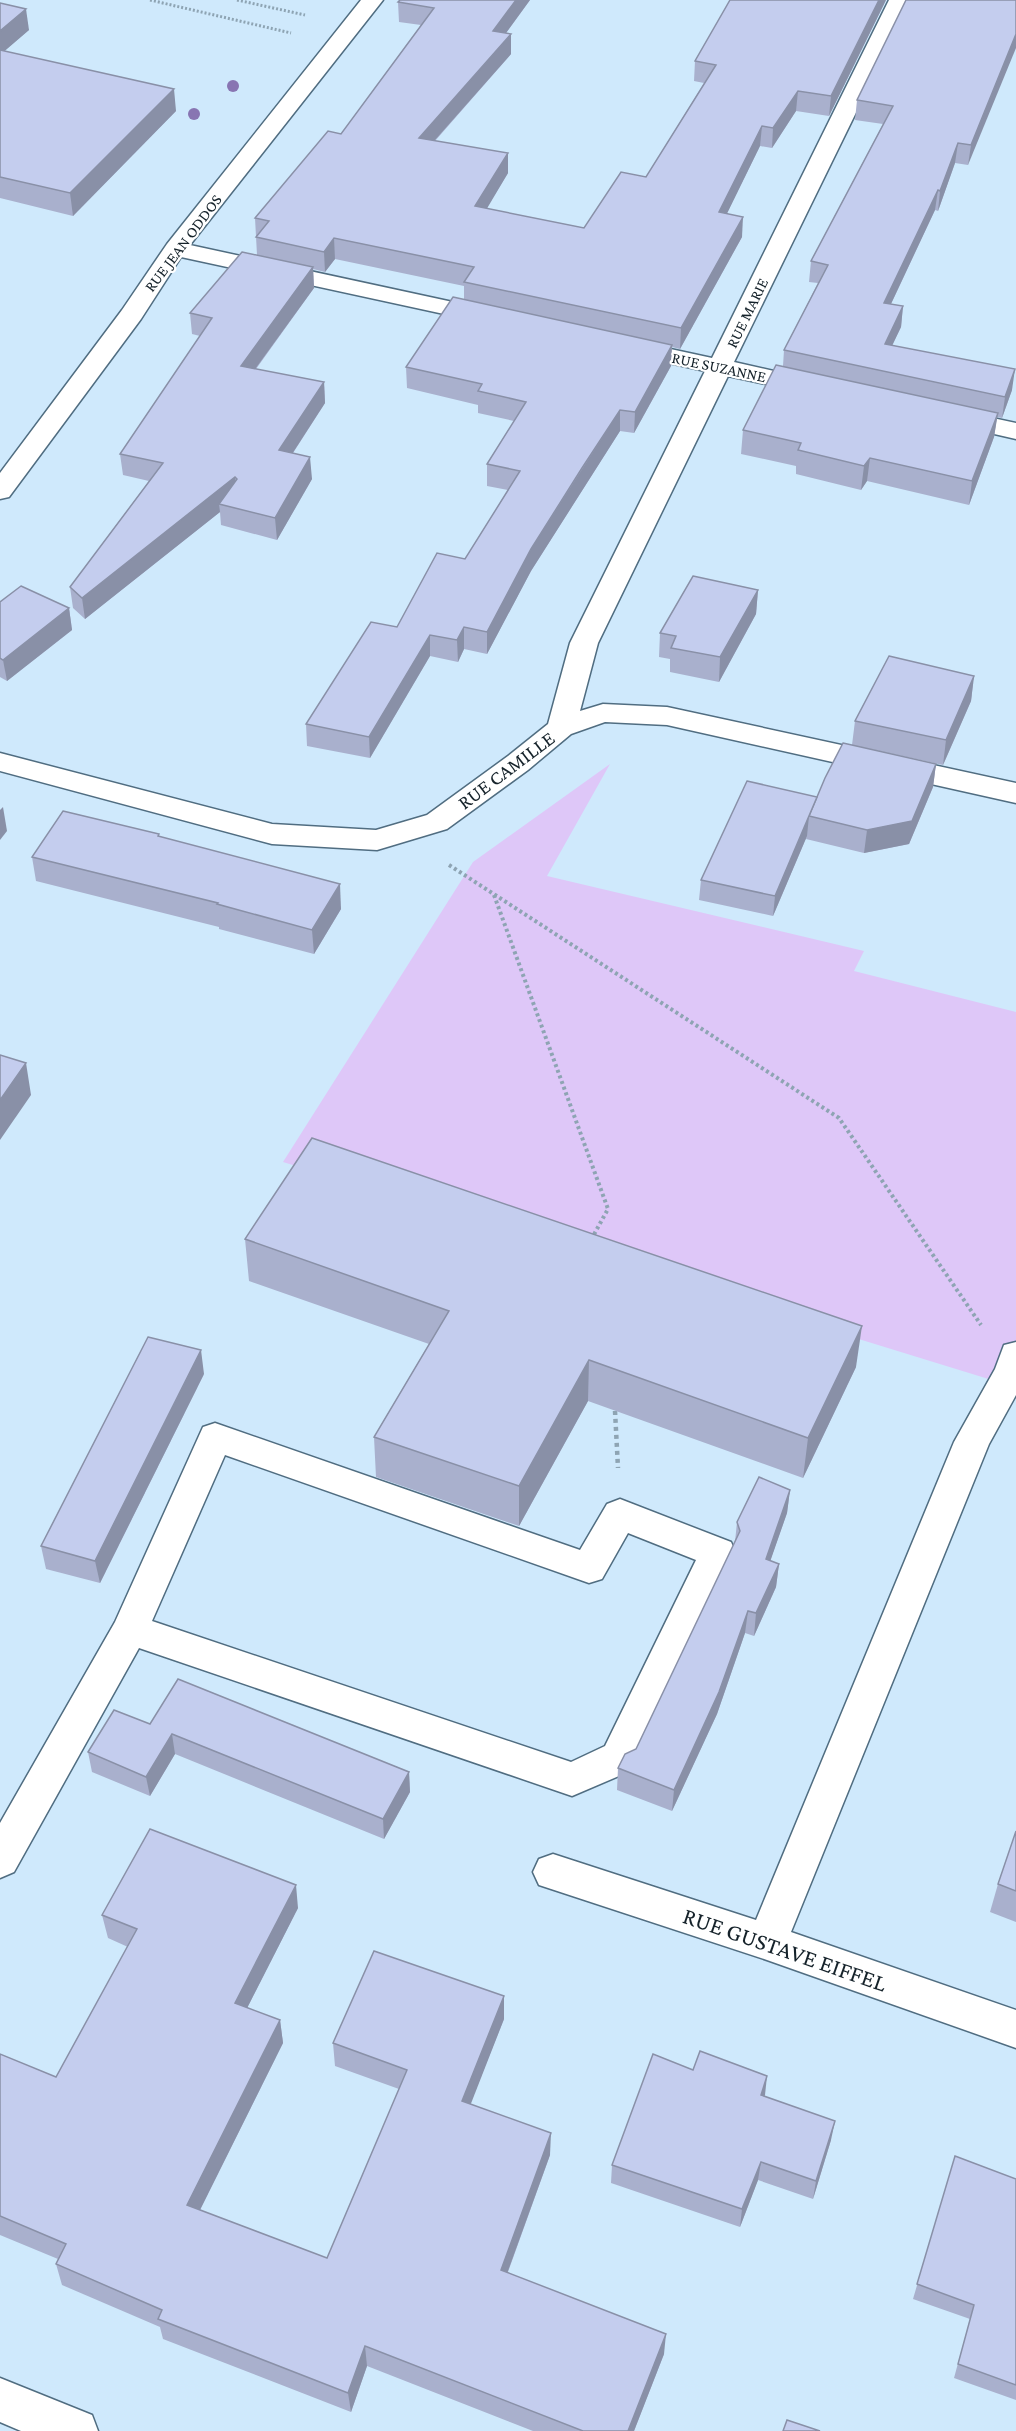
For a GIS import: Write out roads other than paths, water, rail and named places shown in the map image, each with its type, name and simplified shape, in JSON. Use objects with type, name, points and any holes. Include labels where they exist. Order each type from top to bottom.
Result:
[{"type":"street","name":"RUE JEAN ODDOS","points":[[0,491],[132,314],[176,249],[372,0]]},
{"type":"street","name":"RUE MARIE","points":[[561,728],[584,643],[900,0]]},
{"type":"street","points":[[176,249],[512,322]]},
{"type":"street","name":"RUE SUZANNE","points":[[605,342],[836,392]]},
{"type":"street","points":[[926,411],[1016,431]]},
{"type":"street","name":"RUE CAMILLE","points":[[0,762],[272,834],[376,840],[436,822],[518,764],[561,728],[603,713],[667,716],[1016,793]]},
{"type":"street","points":[[767,1942],[972,1442],[1014,1363]]},
{"type":"street","points":[[0,1860],[130,1629],[215,1437],[589,1568],[620,1514],[718,1553],[619,1758],[572,1779],[130,1629]]},
{"type":"street","name":"RUE GUSTAVE EIFFEL","points":[[553,1872],[767,1942],[1016,2029]]},
{"type":"street","points":[[0,2400],[76,2431]]}]
